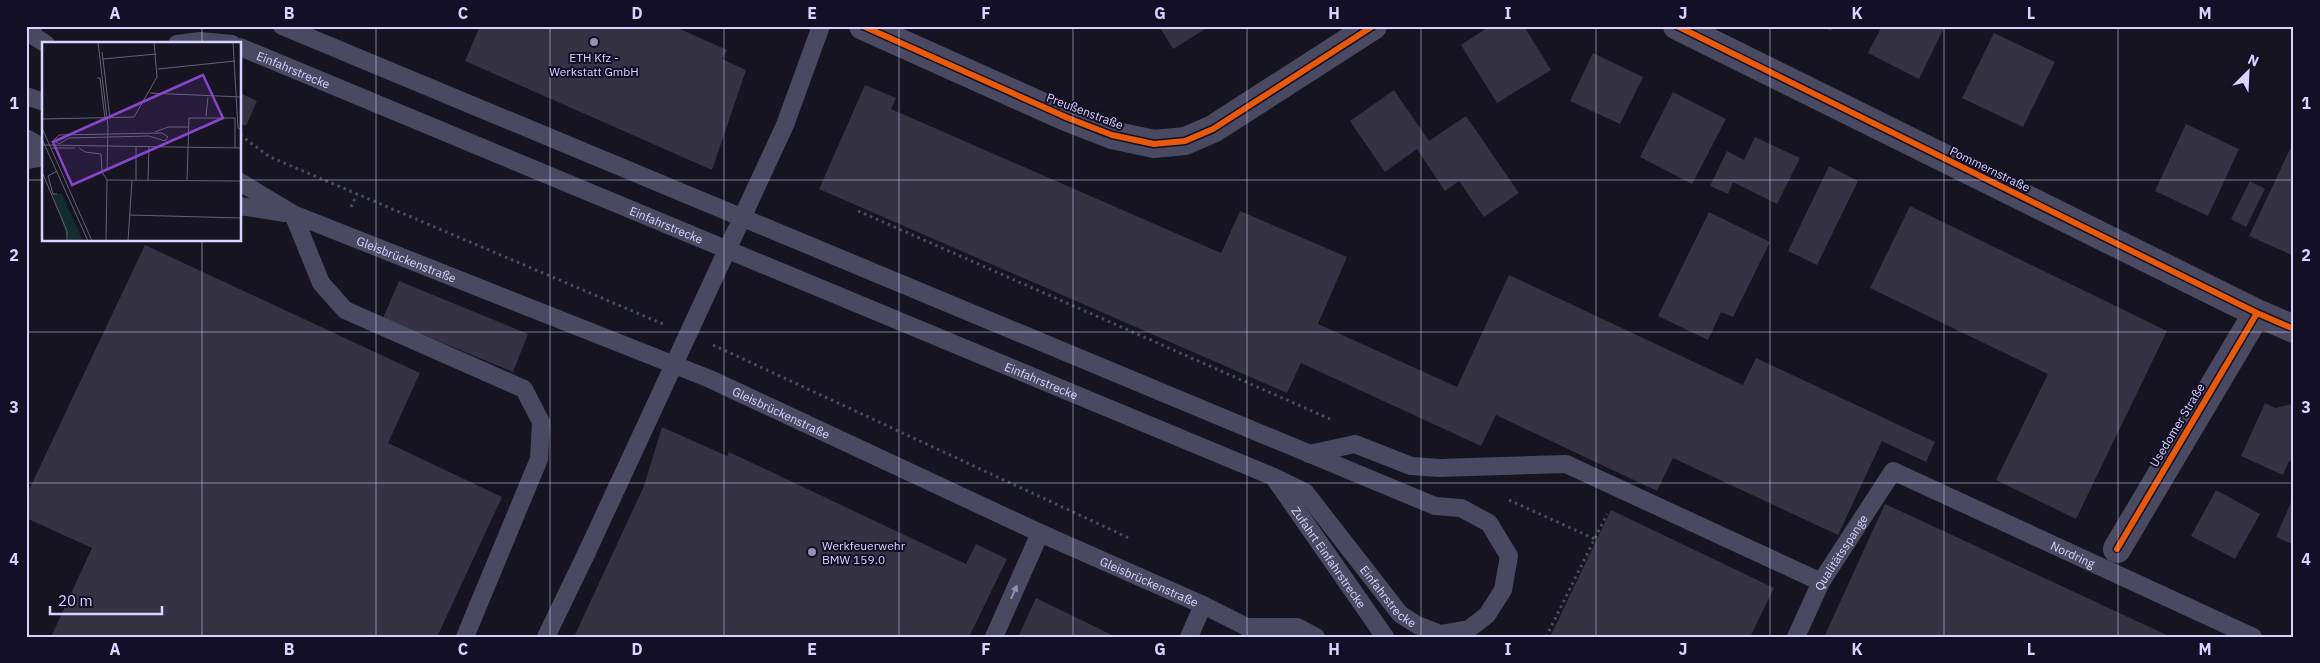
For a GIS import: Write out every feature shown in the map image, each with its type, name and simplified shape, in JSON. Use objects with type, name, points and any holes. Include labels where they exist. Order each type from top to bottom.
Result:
[{"type":"street","name":"Preußenstraße","points":[[863,26],[1068,118],[1112,135],[1154,144],[1184,141],[1213,129],[1373,26]]},
{"type":"street","name":"Pommernstraße","points":[[1677,26],[2257,313],[2294,329]]},
{"type":"street","name":"Usedomer Straße","points":[[2117,549],[2257,313]]},
{"type":"lane","points":[[30,26],[35,37],[43,42]]},
{"type":"lane","name":"Einfahrstrecke","points":[[241,48],[1274,477],[1305,492],[1400,614],[1440,634],[1469,629],[1487,615],[1503,590],[1509,556],[1489,523],[1461,508],[1435,506],[282,26]]},
{"type":"lane","points":[[546,637],[786,125],[821,26]]},
{"type":"lane","points":[[192,42],[211,42]]},
{"type":"lane","points":[[26,96],[42,101]]},
{"type":"lane","points":[[26,138],[42,147]]},
{"type":"lane","points":[[26,160],[42,157]]},
{"type":"lane","points":[[241,183],[293,214],[321,283],[345,310],[524,389],[541,422],[539,459],[465,637]]},
{"type":"lane","points":[[241,206],[293,214]]},
{"type":"lane","name":"Gleisbrückenstraße","points":[[293,214],[710,380],[1040,533],[1203,605],[1251,632]]},
{"type":"lane","points":[[1309,454],[1355,444],[1411,466],[1439,468],[1566,464],[1821,582]]},
{"type":"lane","name":"Qualitätsspange","points":[[1796,637],[1821,582],[1893,471]]},
{"type":"lane","name":"Nordring","points":[[1893,471],[2253,637]]},
{"type":"lane","name":"Zufahrt Einfahrstrecke","points":[[1274,477],[1385,637]]},
{"type":"lane","points":[[994,637],[1040,533]]},
{"type":"lane","points":[[1189,637],[1203,605]]},
{"type":"lane","points":[[1251,632],[1297,627],[1316,637]]},
{"type":"path","points":[[858,211],[1335,421]]},
{"type":"path","points":[[1508,500],[1594,539]]},
{"type":"path","points":[[1546,637],[1610,507]]},
{"type":"building","points":[[480,26],[673,26],[727,50],[722,59],[746,70],[712,170],[465,61]]},
{"type":"building","points":[[1159,26],[1210,26],[1173,49]]},
{"type":"building","points":[[1490,26],[1524,26],[1551,70],[1497,103],[1461,45]]},
{"type":"building","points":[[1821,26],[1833,26],[1831,31]]},
{"type":"building","points":[[1882,26],[1945,26],[1919,79],[1868,53]]},
{"type":"building","points":[[1994,33],[2055,62],[2023,127],[1962,98]]},
{"type":"building","points":[[1593,53],[1643,77],[1620,124],[1570,101]]},
{"type":"building","points":[[865,85],[896,98],[891,109],[1221,253],[1240,211],[1347,257],[1318,324],[1457,387],[1509,275],[1743,385],[1756,358],[1935,442],[1926,462],[1882,441],[1838,535],[1673,458],[1657,491],[1496,415],[1481,446],[1301,363],[1287,393],[819,189]]},
{"type":"building","points":[[1394,90],[1429,141],[1466,116],[1519,193],[1484,217],[1459,181],[1445,191],[1417,149],[1385,172],[1350,121]]},
{"type":"building","points":[[1673,92],[1726,119],[1692,184],[1640,157]]},
{"type":"building","points":[[241,93],[257,101],[246,126],[241,124]]},
{"type":"building","points":[[2186,124],[2239,149],[2208,216],[2155,191]]},
{"type":"building","points":[[1755,137],[1800,158],[1777,204],[1733,182],[1728,194],[1710,186],[1727,151],[1744,160]]},
{"type":"building","points":[[2290,149],[2294,151],[2294,256],[2249,236]]},
{"type":"building","points":[[1829,166],[1858,181],[1817,265],[1788,251]]},
{"type":"building","points":[[2250,181],[2265,189],[2246,227],[2231,219]]},
{"type":"building","points":[[1910,206],[2167,331],[2076,519],[1996,480],[2048,374],[1870,288]]},
{"type":"building","points":[[1709,212],[1770,242],[1733,317],[1721,312],[1708,340],[1658,316]]},
{"type":"building","points":[[145,245],[420,373],[388,443],[502,497],[437,637],[51,637],[92,548],[26,518],[26,496]]},
{"type":"building","points":[[399,281],[528,334],[513,372],[383,318]]},
{"type":"building","points":[[2294,397],[2294,460],[2289,461],[2283,475],[2241,456],[2265,403],[2275,408],[2291,404]]},
{"type":"building","name":"Werkfeuerwehr BMW 159.0","points":[[662,427],[727,456],[729,452],[966,564],[976,544],[1007,559],[969,637],[574,637],[644,486]]},
{"type":"building","points":[[2216,490],[2260,514],[2235,559],[2191,536]]},
{"type":"building","points":[[2291,502],[2294,503],[2294,545],[2276,537]]},
{"type":"building","points":[[1885,504],[1952,535],[2171,637],[1824,637]]},
{"type":"building","points":[[1611,510],[1774,588],[1750,637],[1550,637]]},
{"type":"building","points":[[1036,598],[1116,637],[1018,637]]},
{"type":"cycle path","points":[[863,26],[1068,118],[1112,135],[1154,144],[1185,141],[1213,129],[1373,26]]},
{"type":"cycle path","points":[[1677,26],[2257,313],[2294,329]]},
{"type":"cycle path","points":[[2117,549],[2257,313]]},
{"type":"place","name":"ETH Kfz - Werkstatt GmbH","points":[[594,42]]},
{"type":"place","name":"Werkfeuerwehr BMW 159.0","points":[[812,552]]}]
